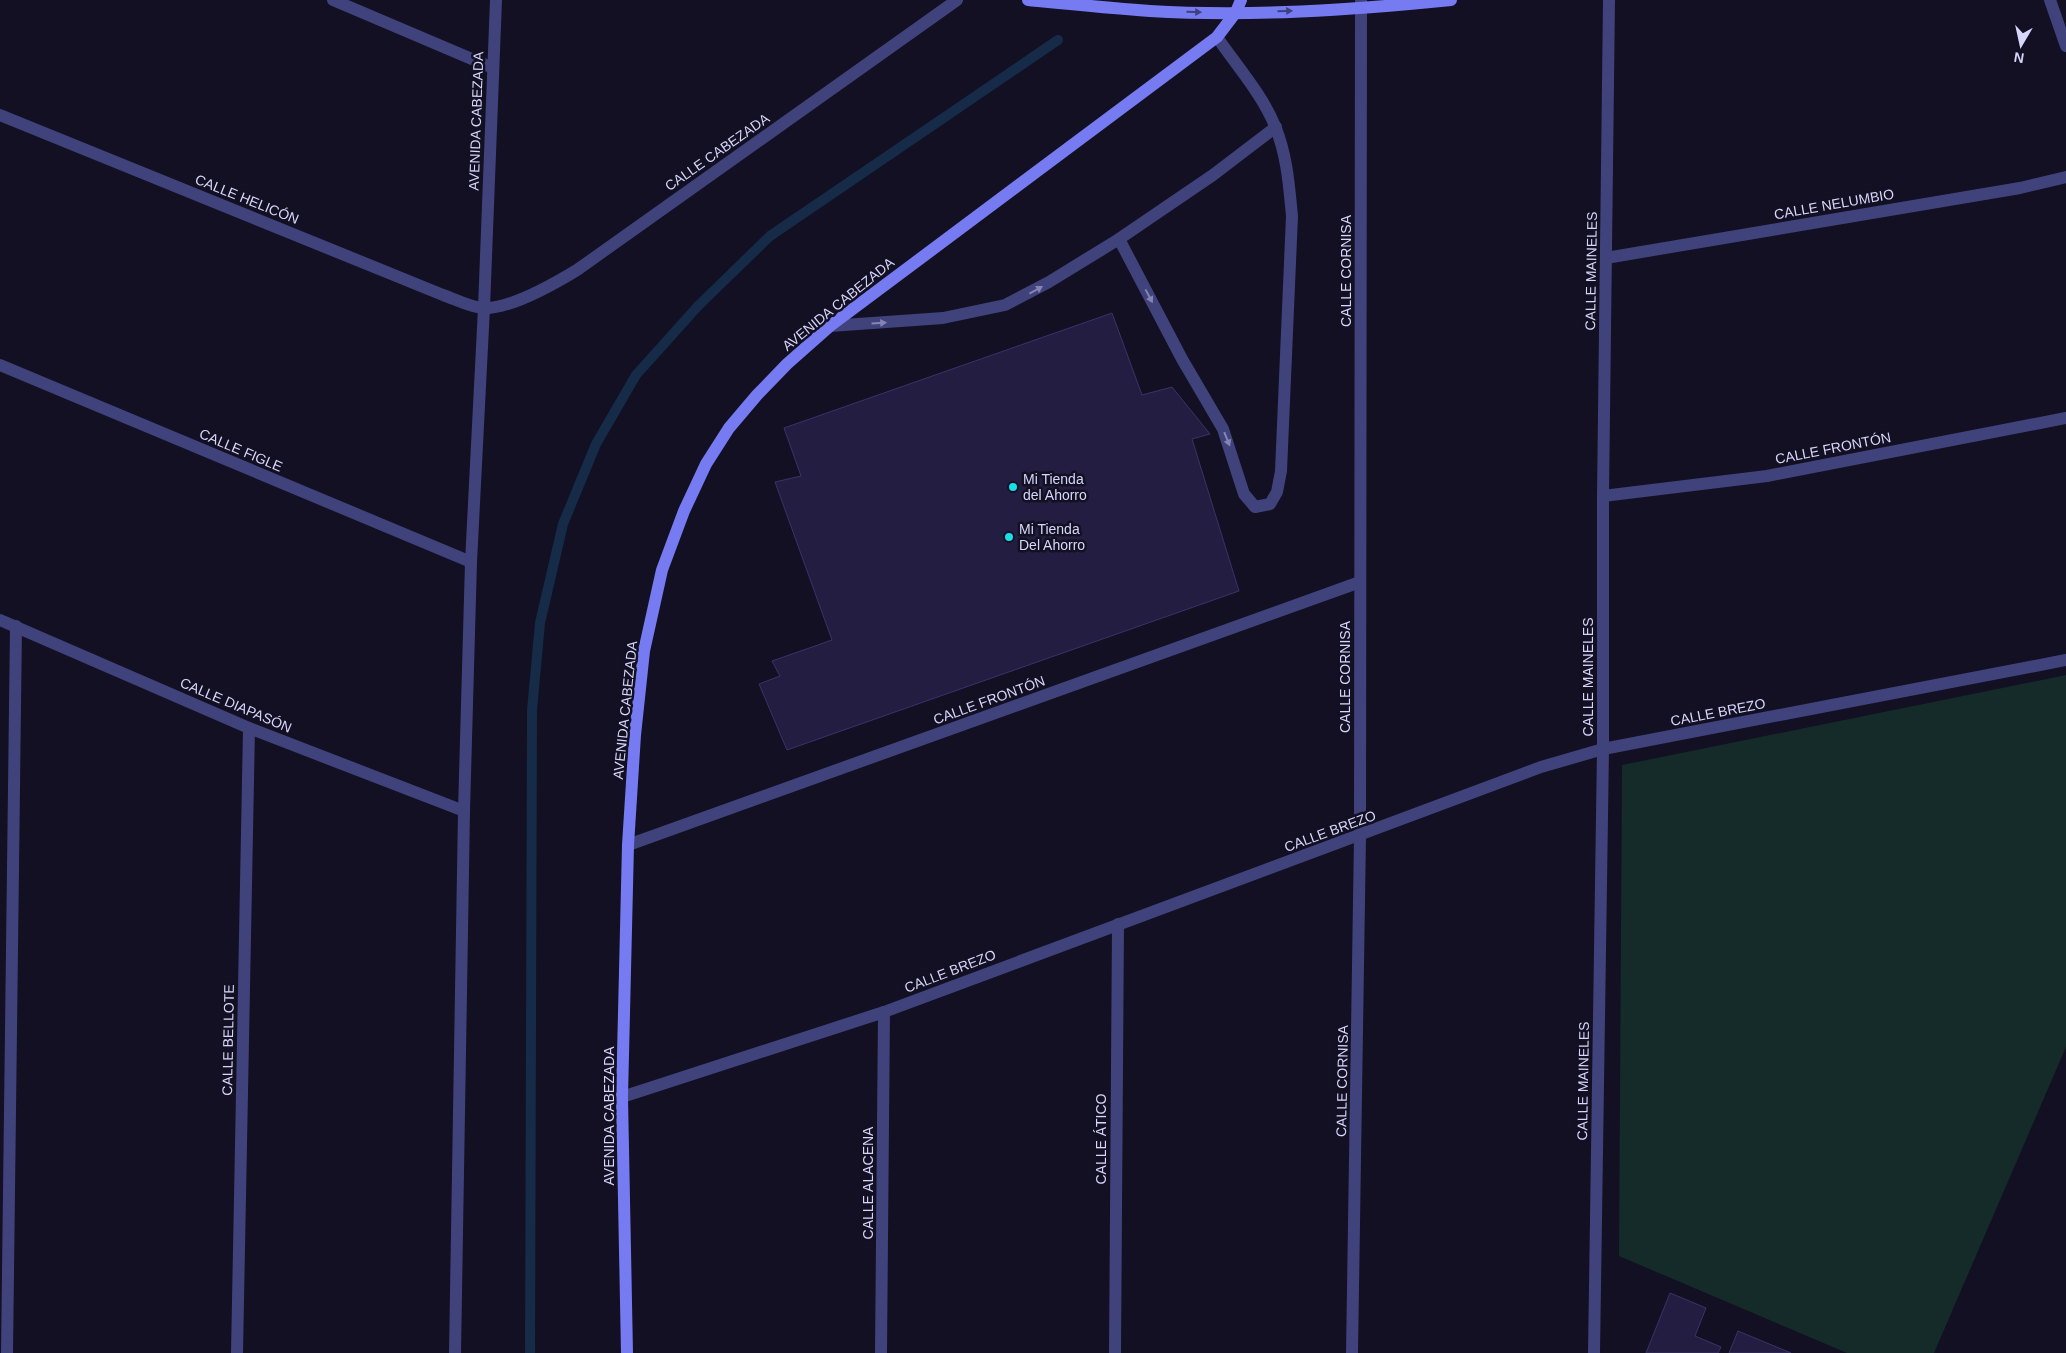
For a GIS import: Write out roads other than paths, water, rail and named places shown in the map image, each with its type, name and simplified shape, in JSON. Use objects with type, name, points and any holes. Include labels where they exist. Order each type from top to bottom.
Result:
[{"type":"main road","points":[[1028,0],[1151,11],[1239,6],[1451,0]]},
{"type":"main road","name":"AVENIDA CABEZADA","points":[[628,1353],[622,1097],[628,845],[635,735],[644,651],[662,570],[684,512],[706,464],[729,428],[756,395],[787,364],[830,326],[1217,37],[1239,6]]},
{"type":"street","points":[[333,0],[493,68]]},
{"type":"street","name":"AVENIDA CABEZADA","points":[[455,1353],[470,562],[484,308],[496,0]]},
{"type":"street","name":"CALLE CABEZADA","points":[[484,308],[528,296],[547,288],[577,270],[957,0]]},
{"type":"street","name":"CALLE MAINELES","points":[[1594,1353],[1603,749],[1603,496],[1609,0]]},
{"type":"street","points":[[2050,0],[2066,46]]},
{"type":"street","name":"CALLE CORNISA","points":[[1352,1353],[1360,836],[1361,4]]},
{"type":"street","points":[[1119,239],[1182,358],[1223,430],[1229,443],[1244,494],[1255,507],[1270,504],[1277,492],[1282,472],[1292,216],[1288,176],[1284,151],[1268,111],[1217,37]]},
{"type":"street","name":"CALLE HELICÓN","points":[[0,115],[443,295],[484,308]]},
{"type":"street","points":[[830,326],[943,318],[1005,305],[1049,282],[1119,239],[1213,174],[1276,127]]},
{"type":"street","name":"CALLE NELUMBIO","points":[[1606,258],[2020,188],[2066,177]]},
{"type":"street","name":"CALLE FIGLE","points":[[0,365],[470,562]]},
{"type":"street","name":"CALLE FRONTÓN","points":[[1603,496],[1766,476],[2066,418]]},
{"type":"street","name":"CALLE FRONTÓN","points":[[628,845],[1360,582]]},
{"type":"street","name":"CALLE DIAPASÓN","points":[[0,620],[249,728],[464,811]]},
{"type":"street","points":[[7,1353],[16,626]]},
{"type":"street","name":"CALLE BREZO","points":[[622,1097],[884,1012],[1541,767],[1603,749],[2066,660]]},
{"type":"street","name":"CALLE BELLOTE","points":[[237,1353],[249,728]]},
{"type":"street","name":"CALLE ÁTICO","points":[[1115,1353],[1118,924]]},
{"type":"street","name":"CALLE ALACENA","points":[[881,1353],[884,1012]]},
{"type":"waterway","points":[[530,1353],[532,710],[540,623],[563,524],[596,444],[636,375],[698,306],[770,236],[1058,40]]},
{"type":"place","name":"Mi Tienda del Ahorro","points":[[1013,487]]},
{"type":"place","name":"Mi Tienda Del Ahorro","points":[[1009,537]]}]
